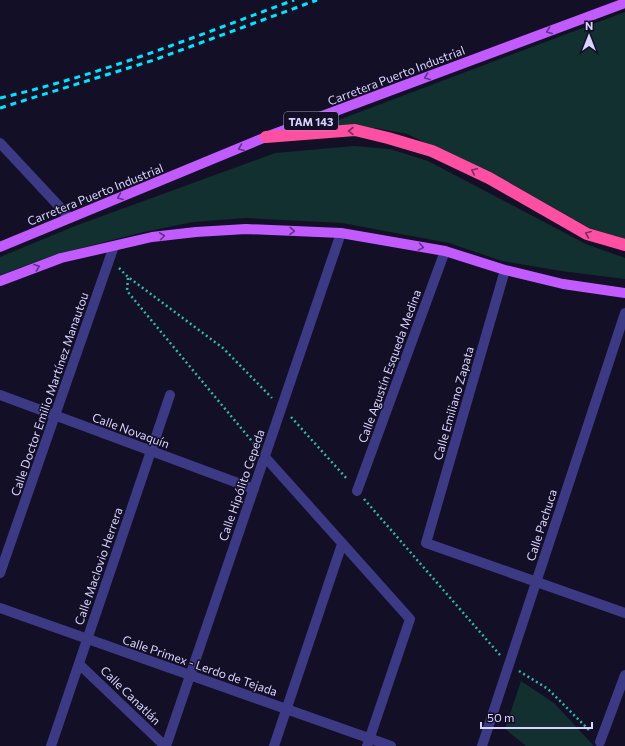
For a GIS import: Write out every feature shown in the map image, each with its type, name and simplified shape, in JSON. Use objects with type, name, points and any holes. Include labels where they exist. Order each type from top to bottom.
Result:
[{"type":"highway","points":[[266,137],[355,130],[432,151],[489,178],[587,234],[625,245]]},
{"type":"main road","name":"Carretera Puerto Industrial","points":[[0,247],[266,137],[625,3]]},
{"type":"main road","points":[[0,281],[61,258],[152,237],[246,229],[341,233],[445,251],[505,270],[563,284],[625,293]]},
{"type":"street","points":[[0,143],[70,218]]},
{"type":"street","name":"Calle Hipólito Cepeda","points":[[166,746],[341,233]]},
{"type":"street","name":"Calle Doctor Emilio Martínez Manautou","points":[[0,573],[114,246]]},
{"type":"street","name":"Calle Agustín Esqueda Medina","points":[[357,491],[445,251]]},
{"type":"street","name":"Calle Emiliano Zapata","points":[[505,270],[426,542],[536,581]]},
{"type":"street","name":"Calle Pachuca","points":[[482,746],[625,313]]},
{"type":"street","name":"Calle Novaquín","points":[[0,395],[254,489]]},
{"type":"street","name":"Calle Maclovio Herrera","points":[[51,746],[170,395]]},
{"type":"street","points":[[265,457],[410,619],[368,742]]},
{"type":"street","points":[[274,746],[342,544]]},
{"type":"street","points":[[536,581],[625,612]]},
{"type":"street","name":"Calle Primex - Lerdo de Tejada","points":[[0,608],[286,709],[368,742],[391,746]]},
{"type":"street","name":"Calle Canatlán","points":[[79,664],[166,746]]},
{"type":"street","points":[[600,742],[625,677]]},
{"type":"path","points":[[128,277],[127,291],[265,457]]},
{"type":"green space","points":[[625,12],[625,239],[591,229],[499,177],[407,134],[375,128],[328,124]]},
{"type":"green space","points":[[354,146],[390,149],[428,161],[586,244],[625,258],[625,279],[561,271],[502,261],[449,243],[342,223],[246,218],[193,222],[144,232],[57,254],[0,275],[0,257],[75,226],[275,153]]},
{"type":"green space","points":[[521,681],[554,703],[594,746],[526,746],[505,729]]},
{"type":"railway","points":[[0,98],[37,89],[148,54],[294,0]]},
{"type":"railway","points":[[0,108],[154,60],[317,0]]}]
